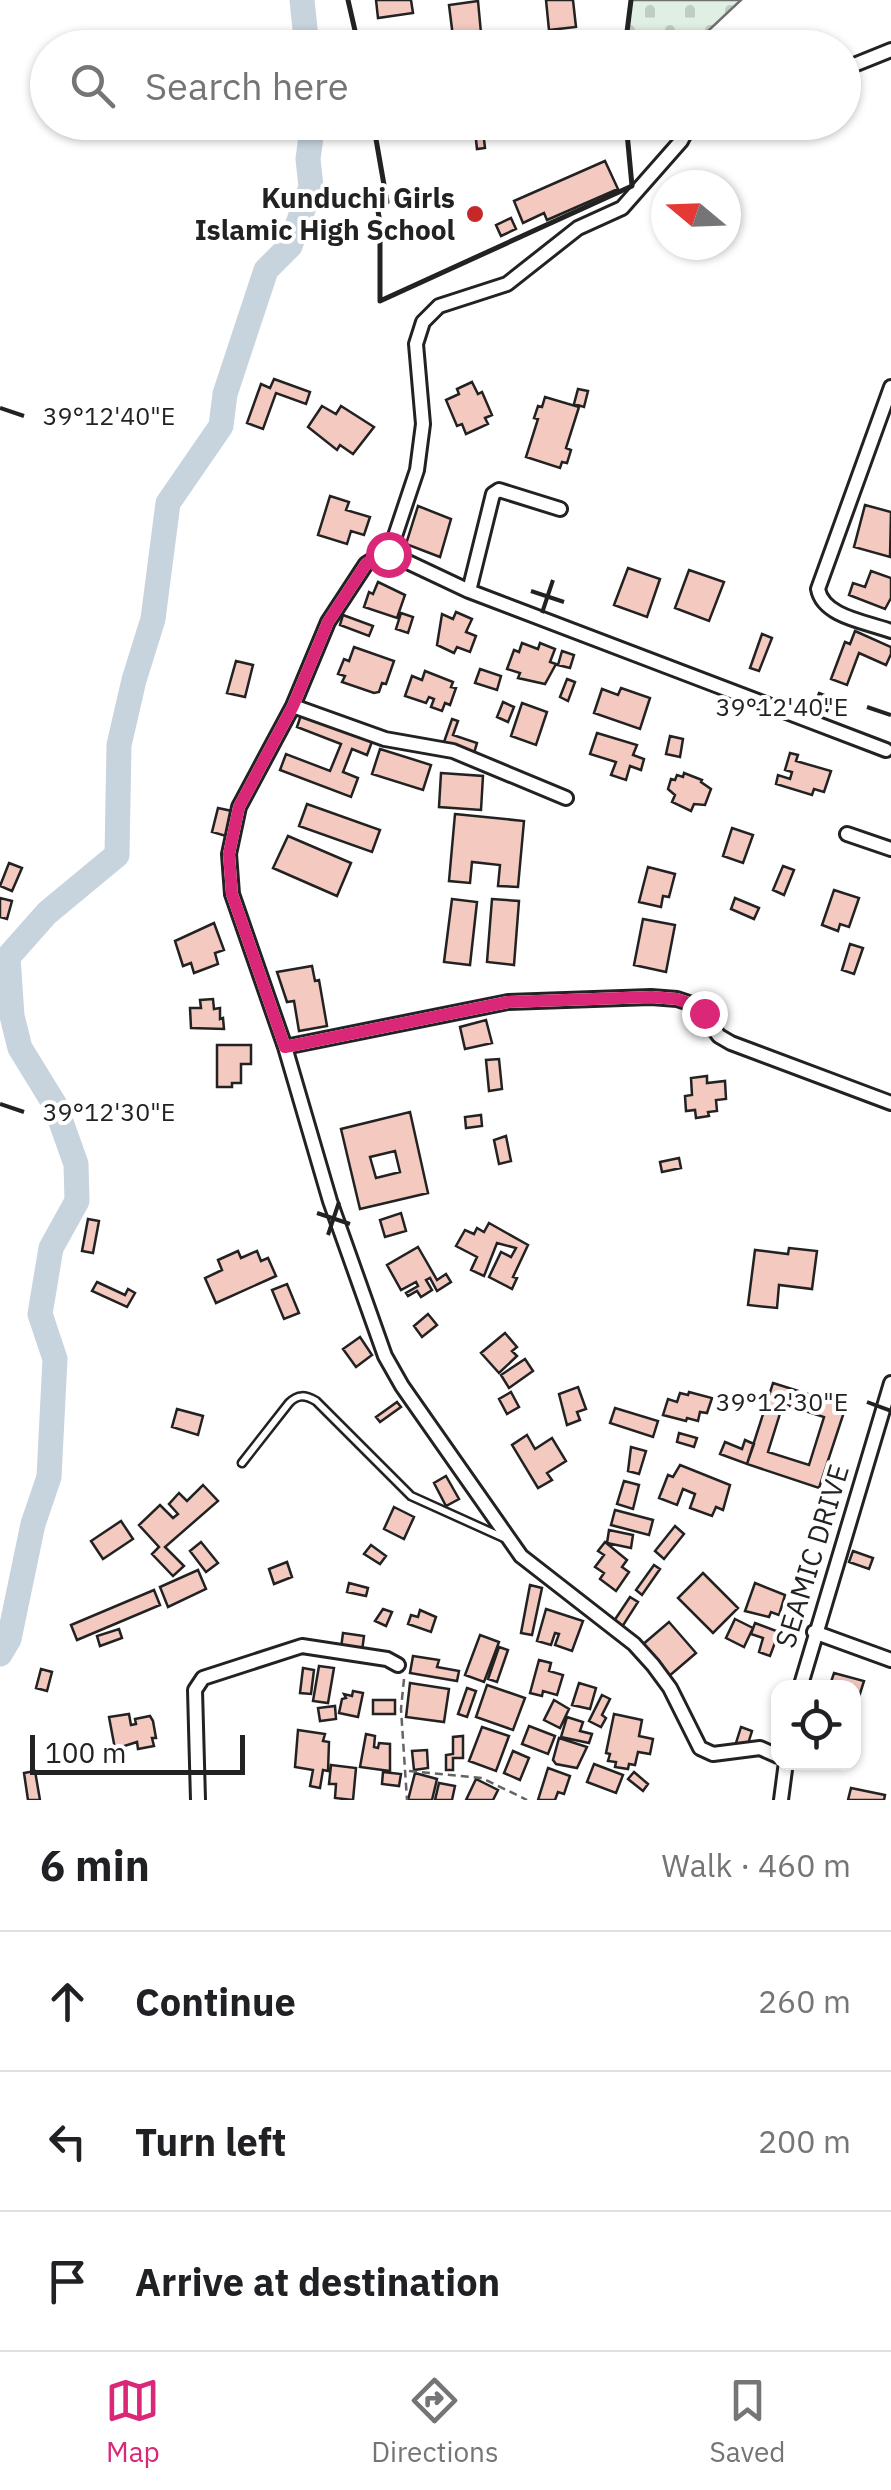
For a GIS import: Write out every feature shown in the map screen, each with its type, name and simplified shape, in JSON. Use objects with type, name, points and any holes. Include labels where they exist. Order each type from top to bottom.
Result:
[{"type":"street","points":[[861,62],[891,50]]},
{"type":"street","points":[[388,554],[417,470],[424,424],[416,344],[422,322],[439,306],[507,284],[578,228],[622,208],[682,140]]},
{"type":"street","points":[[891,387],[818,589],[820,600],[829,609],[891,630]]},
{"type":"street","points":[[469,591],[493,494],[499,490],[560,509]]},
{"type":"street","points":[[771,1753],[760,1748],[713,1754],[700,1748],[654,1665],[634,1644],[521,1556],[402,1386],[386,1356],[330,1202],[285,1047],[232,894],[229,854],[239,807],[293,706],[328,622],[366,564],[388,554],[469,591],[889,746]]},
{"type":"street","points":[[293,706],[385,739],[453,750],[566,798]]},
{"type":"street","points":[[847,834],[891,850]]},
{"type":"street","points":[[285,1047],[508,1002],[664,998],[696,1006],[719,1036],[732,1043],[891,1103]]},
{"type":"street","name":"SEAMIC DRIVE","points":[[802,1680],[891,1382]]},
{"type":"street","points":[[814,1632],[891,1660]]},
{"type":"street","points":[[198,1800],[195,1690],[203,1678],[302,1646],[387,1659],[398,1665]]},
{"type":"street","points":[[781,1800],[785,1770]]},
{"type":"lane","points":[[242,1464],[289,1403],[296,1396],[307,1396],[411,1496],[510,1540]]},
{"type":"path","points":[[398,1665],[404,1675],[401,1709],[407,1800]]},
{"type":"path","points":[[407,1771],[482,1778],[527,1800]]},
{"type":"green space","points":[[631,0],[741,0],[709,30],[627,30]]},
{"type":"building","points":[[376,0],[411,0],[413,13],[378,18]]},
{"type":"building","points":[[546,0],[573,0],[576,27],[549,30]]},
{"type":"building","points":[[478,1],[481,30],[452,30],[449,5]]},
{"type":"building","points":[[476,140],[484,140],[485,148],[477,149]]},
{"type":"building","points":[[605,161],[618,189],[547,220],[544,213],[523,223],[514,201]]},
{"type":"building","points":[[511,218],[516,229],[501,236],[496,225]]},
{"type":"building","points":[[274,379],[310,392],[306,404],[276,393],[263,429],[247,423],[261,384],[270,388]]},
{"type":"building","points":[[472,382],[478,394],[482,392],[492,415],[485,418],[488,424],[466,434],[462,424],[457,426],[446,400]]},
{"type":"building","points":[[578,389],[588,391],[584,407],[574,404]]},
{"type":"building","points":[[545,397],[579,407],[566,448],[571,450],[567,463],[562,462],[560,468],[526,457],[538,419],[534,418]]},
{"type":"building","points":[[322,406],[336,414],[341,406],[374,427],[353,454],[340,445],[337,450],[308,427]]},
{"type":"building","points":[[330,496],[349,502],[346,510],[370,517],[364,535],[351,531],[347,544],[318,535]]},
{"type":"building","points":[[865,505],[891,512],[890,557],[854,547]]},
{"type":"building","points":[[418,506],[451,519],[440,557],[406,544]]},
{"type":"building","points":[[628,568],[660,579],[647,617],[614,605]]},
{"type":"building","points":[[689,570],[724,582],[709,621],[675,608]]},
{"type":"building","points":[[871,571],[891,578],[891,598],[885,609],[849,595],[853,583],[865,587]]},
{"type":"building","points":[[378,582],[405,595],[397,618],[364,607]]},
{"type":"building","points":[[456,612],[472,619],[466,632],[476,636],[470,652],[457,647],[454,653],[437,645],[442,614],[453,619]]},
{"type":"building","points":[[401,613],[413,617],[408,633],[396,629]]},
{"type":"building","points":[[343,615],[373,626],[369,636],[340,625]]},
{"type":"building","points":[[855,631],[891,647],[891,654],[886,665],[859,653],[847,685],[831,679],[845,642],[850,644]]},
{"type":"building","points":[[762,634],[772,638],[759,671],[750,668]]},
{"type":"building","points":[[522,643],[538,649],[540,643],[555,649],[550,662],[556,664],[545,684],[518,678],[520,673],[507,669],[514,650],[519,652]]},
{"type":"building","points":[[354,647],[394,661],[379,692],[342,682],[345,676],[338,674]]},
{"type":"building","points":[[562,651],[574,655],[570,668],[558,665]]},
{"type":"building","points":[[236,661],[253,665],[245,697],[227,693]]},
{"type":"building","points":[[480,669],[501,676],[497,690],[475,683]]},
{"type":"building","points":[[425,671],[453,682],[451,687],[456,688],[450,705],[445,703],[442,711],[431,707],[434,699],[429,697],[426,703],[405,696],[412,676],[422,680]]},
{"type":"building","points":[[567,679],[575,682],[568,701],[560,697]]},
{"type":"building","points":[[621,688],[650,698],[640,729],[594,713],[602,689],[618,695]]},
{"type":"building","points":[[819,693],[832,698],[827,711],[814,706]]},
{"type":"building","points":[[503,702],[514,707],[508,722],[497,717]]},
{"type":"building","points":[[522,703],[547,712],[536,745],[511,736]]},
{"type":"building","points":[[302,712],[373,739],[367,755],[352,749],[343,772],[358,778],[351,797],[280,770],[286,754],[330,771],[341,744],[297,727]]},
{"type":"building","points":[[452,719],[458,721],[453,735],[477,743],[474,753],[444,742]]},
{"type":"building","points":[[597,733],[637,745],[633,755],[644,759],[641,770],[630,766],[626,780],[611,775],[616,762],[590,754]]},
{"type":"building","points":[[670,736],[683,739],[680,757],[666,754]]},
{"type":"building","points":[[380,749],[431,765],[423,790],[372,774]]},
{"type":"building","points":[[790,753],[798,755],[796,761],[831,771],[824,792],[814,789],[812,795],[776,784],[778,775],[790,779],[792,772],[785,770]]},
{"type":"building","points":[[441,773],[483,776],[481,810],[439,807]]},
{"type":"building","points":[[684,773],[702,780],[711,789],[705,805],[694,804],[691,811],[672,802],[675,795],[668,789],[671,779],[683,777]]},
{"type":"building","points":[[307,804],[380,830],[372,852],[299,826]]},
{"type":"building","points":[[218,808],[232,811],[226,836],[212,832]]},
{"type":"building","points":[[455,814],[524,821],[518,887],[498,886],[500,865],[472,862],[470,883],[449,881]]},
{"type":"building","points":[[732,828],[753,835],[743,863],[723,856]]},
{"type":"building","points":[[288,836],[351,863],[337,896],[273,868]]},
{"type":"building","points":[[9,863],[22,868],[12,891],[0,886]]},
{"type":"building","points":[[783,866],[794,870],[784,895],[773,890]]},
{"type":"building","points":[[648,867],[675,874],[669,897],[663,896],[661,907],[639,902]]},
{"type":"building","points":[[834,890],[859,898],[849,927],[840,924],[838,931],[822,925]]},
{"type":"building","points":[[0,898],[12,901],[7,919],[0,917]]},
{"type":"building","points":[[735,898],[759,908],[754,919],[731,909]]},
{"type":"building","points":[[452,899],[477,902],[470,965],[444,962]]},
{"type":"building","points":[[492,899],[519,901],[514,965],[487,962]]},
{"type":"building","points":[[643,919],[675,925],[666,972],[634,965]]},
{"type":"building","points":[[214,923],[224,950],[215,953],[218,964],[194,973],[191,963],[183,966],[175,941]]},
{"type":"building","points":[[850,944],[863,948],[854,974],[842,970]]},
{"type":"building","points":[[312,966],[315,981],[319,980],[327,1026],[299,1031],[294,1001],[287,1002],[277,972]]},
{"type":"building","points":[[213,999],[214,1009],[220,1008],[224,1029],[191,1028],[190,1008],[201,1008],[200,1000]]},
{"type":"building","points":[[486,1020],[492,1043],[465,1049],[460,1027]]},
{"type":"building","points":[[217,1045],[251,1045],[251,1064],[241,1064],[241,1083],[217,1087]]},
{"type":"building","points":[[499,1059],[502,1089],[489,1091],[486,1060]]},
{"type":"building","points":[[707,1076],[707,1083],[725,1081],[726,1099],[716,1100],[717,1111],[696,1118],[695,1110],[686,1111],[685,1096],[692,1095],[691,1078]]},
{"type":"building","points":[[410,1112],[428,1193],[360,1209],[341,1129]],"holes":[[[395,1151],[400,1172],[376,1178],[370,1157]]]},
{"type":"building","points":[[481,1115],[482,1126],[466,1128],[465,1117]]},
{"type":"building","points":[[506,1136],[511,1161],[499,1164],[494,1140]]},
{"type":"building","points":[[679,1158],[681,1168],[662,1172],[660,1162]]},
{"type":"building","points":[[401,1213],[406,1231],[385,1237],[380,1220]]},
{"type":"building","points":[[88,1219],[99,1221],[93,1253],[82,1251]]},
{"type":"building","points":[[489,1223],[528,1245],[513,1277],[517,1278],[512,1289],[489,1277],[501,1252],[511,1257],[516,1248],[497,1243],[484,1276],[471,1270],[477,1257],[456,1246],[465,1230],[474,1234],[477,1228],[484,1232]]},
{"type":"building","points":[[418,1247],[437,1280],[446,1274],[451,1282],[437,1291],[430,1278],[426,1280],[432,1290],[421,1297],[417,1291],[408,1296],[406,1293],[418,1286],[416,1282],[401,1290],[387,1265]]},
{"type":"building","points":[[789,1248],[817,1251],[812,1289],[779,1285],[777,1308],[748,1305],[755,1250],[788,1254]]},
{"type":"building","points":[[238,1251],[241,1258],[257,1251],[261,1261],[268,1258],[276,1276],[216,1303],[205,1278],[222,1270],[218,1260]]},
{"type":"building","points":[[97,1282],[125,1295],[128,1289],[135,1293],[127,1307],[92,1291]]},
{"type":"building","points":[[287,1284],[299,1313],[284,1319],[272,1290]]},
{"type":"building","points":[[428,1314],[437,1325],[422,1337],[414,1326]]},
{"type":"building","points":[[505,1333],[517,1347],[512,1351],[517,1356],[499,1373],[481,1353]]},
{"type":"building","points":[[360,1337],[372,1355],[356,1367],[343,1349]]},
{"type":"building","points":[[525,1359],[533,1371],[509,1388],[501,1375]]},
{"type":"building","points":[[773,1383],[846,1406],[819,1488],[747,1464]],"holes":[[[783,1404],[824,1417],[809,1465],[768,1452]]]},
{"type":"building","points":[[578,1387],[586,1409],[577,1412],[580,1420],[567,1425],[559,1394]]},
{"type":"building","points":[[511,1392],[519,1407],[507,1414],[499,1399]]},
{"type":"building","points":[[680,1393],[712,1398],[707,1413],[700,1412],[698,1421],[663,1415],[668,1399],[677,1402]]},
{"type":"building","points":[[397,1402],[401,1407],[380,1422],[376,1417]]},
{"type":"building","points":[[615,1408],[658,1421],[653,1437],[610,1423]]},
{"type":"building","points":[[177,1409],[203,1416],[198,1435],[172,1427]]},
{"type":"building","points":[[679,1433],[697,1438],[694,1447],[677,1442]]},
{"type":"building","points":[[527,1435],[535,1449],[552,1438],[566,1461],[547,1473],[552,1480],[538,1488],[512,1445]]},
{"type":"building","points":[[745,1440],[754,1444],[747,1464],[720,1454],[725,1442],[742,1449]]},
{"type":"building","points":[[631,1447],[646,1451],[639,1474],[628,1471]]},
{"type":"building","points":[[680,1465],[730,1485],[723,1510],[716,1507],[712,1516],[690,1508],[695,1494],[683,1489],[677,1505],[659,1498],[668,1475],[673,1477]]},
{"type":"building","points":[[446,1476],[459,1499],[446,1506],[434,1483]]},
{"type":"building","points":[[624,1481],[639,1485],[633,1509],[617,1504]]},
{"type":"building","points":[[203,1485],[218,1501],[165,1547],[184,1566],[173,1576],[152,1554],[159,1547],[139,1525],[160,1505],[173,1518],[178,1514],[169,1504],[179,1493],[187,1501]]},
{"type":"building","points":[[394,1507],[414,1517],[404,1539],[384,1529]]},
{"type":"building","points":[[615,1510],[653,1520],[649,1535],[611,1525]]},
{"type":"building","points":[[121,1521],[133,1539],[103,1559],[91,1541]]},
{"type":"building","points":[[675,1526],[684,1534],[664,1559],[655,1551]]},
{"type":"building","points":[[609,1530],[633,1535],[631,1548],[607,1543]]},
{"type":"building","points":[[201,1542],[218,1563],[206,1572],[190,1551]]},
{"type":"building","points":[[605,1542],[627,1560],[622,1567],[629,1572],[616,1591],[600,1579],[604,1573],[595,1567],[604,1555],[598,1551]]},
{"type":"building","points":[[371,1545],[386,1556],[380,1564],[364,1554]]},
{"type":"building","points":[[853,1551],[873,1558],[869,1569],[849,1562]]},
{"type":"building","points":[[287,1562],[292,1577],[274,1584],[269,1569]]},
{"type":"building","points":[[654,1565],[660,1569],[642,1595],[636,1590]]},
{"type":"building","points":[[198,1570],[206,1589],[168,1607],[160,1587]]},
{"type":"building","points":[[703,1573],[738,1608],[713,1633],[678,1598]]},
{"type":"building","points":[[349,1583],[368,1588],[366,1596],[347,1592]]},
{"type":"building","points":[[755,1583],[785,1595],[779,1615],[771,1612],[769,1617],[745,1611]]},
{"type":"building","points":[[530,1585],[542,1588],[532,1635],[521,1633]]},
{"type":"building","points":[[154,1590],[160,1605],[77,1640],[71,1625]]},
{"type":"building","points":[[630,1597],[638,1602],[622,1627],[614,1621]]},
{"type":"building","points":[[383,1609],[392,1612],[386,1626],[375,1621]]},
{"type":"building","points":[[546,1609],[583,1621],[572,1651],[555,1645],[559,1634],[555,1633],[551,1645],[537,1641]]},
{"type":"building","points":[[420,1610],[436,1617],[431,1632],[408,1624],[411,1615],[418,1617]]},
{"type":"building","points":[[735,1619],[753,1628],[744,1647],[726,1638]]},
{"type":"building","points":[[669,1622],[696,1653],[668,1677],[641,1646]]},
{"type":"building","points":[[755,1623],[779,1632],[770,1656],[759,1652],[763,1638],[751,1634]]},
{"type":"building","points":[[119,1629],[122,1638],[100,1646],[97,1636]]},
{"type":"building","points":[[343,1633],[364,1636],[362,1651],[341,1648]]},
{"type":"building","points":[[480,1635],[499,1642],[484,1682],[465,1675]]},
{"type":"building","points":[[499,1647],[508,1650],[497,1682],[488,1679]]},
{"type":"building","points":[[413,1656],[439,1660],[437,1667],[459,1671],[457,1681],[410,1673]]},
{"type":"building","points":[[539,1660],[551,1663],[549,1671],[563,1675],[557,1695],[530,1693]]},
{"type":"building","points":[[319,1666],[334,1668],[328,1703],[313,1701]]},
{"type":"building","points":[[303,1668],[314,1670],[311,1694],[300,1693]]},
{"type":"building","points":[[41,1669],[52,1672],[47,1691],[36,1688]]},
{"type":"building","points":[[834,1673],[860,1680],[832,1680]]},
{"type":"building","points":[[410,1683],[449,1689],[444,1722],[406,1717]]},
{"type":"building","points":[[579,1683],[596,1688],[590,1709],[572,1705]]},
{"type":"building","points":[[487,1685],[525,1698],[513,1730],[476,1717]]},
{"type":"building","points":[[467,1688],[476,1691],[467,1717],[458,1714]]},
{"type":"building","points":[[353,1691],[363,1693],[358,1717],[339,1713],[344,1694],[352,1696]]},
{"type":"building","points":[[602,1695],[610,1699],[601,1727],[589,1721]]},
{"type":"building","points":[[373,1700],[395,1700],[395,1714],[373,1714]]},
{"type":"building","points":[[554,1700],[569,1709],[560,1728],[544,1720]]},
{"type":"building","points":[[335,1706],[336,1719],[320,1721],[318,1708]]},
{"type":"building","points":[[129,1714],[131,1725],[136,1724],[135,1719],[150,1716],[156,1738],[152,1738],[154,1746],[138,1749],[137,1742],[115,1749],[109,1717]]},
{"type":"building","points":[[614,1714],[642,1720],[639,1736],[653,1739],[650,1754],[638,1752],[635,1765],[629,1764],[628,1769],[608,1761]]},
{"type":"building","points":[[567,1717],[583,1722],[580,1731],[592,1734],[589,1743],[561,1737]]},
{"type":"building","points":[[529,1726],[555,1736],[548,1754],[522,1744]]},
{"type":"building","points":[[482,1727],[509,1736],[496,1771],[469,1761]]},
{"type":"building","points":[[741,1727],[752,1731],[747,1747],[736,1743]]},
{"type":"building","points":[[298,1730],[325,1734],[323,1741],[329,1742],[328,1771],[323,1770],[320,1788],[310,1786],[313,1770],[295,1767]]},
{"type":"building","points":[[366,1734],[375,1736],[374,1747],[378,1748],[379,1743],[390,1744],[390,1771],[360,1767]]},
{"type":"building","points":[[463,1736],[463,1758],[453,1758],[453,1770],[446,1770],[446,1755],[453,1754],[453,1737]]},
{"type":"building","points":[[559,1738],[587,1747],[577,1768],[553,1760]]},
{"type":"building","points":[[427,1750],[428,1768],[414,1770],[412,1751]]},
{"type":"building","points":[[513,1751],[529,1758],[520,1780],[504,1773]]},
{"type":"building","points":[[594,1764],[623,1775],[616,1793],[587,1782]]},
{"type":"building","points":[[331,1765],[356,1768],[353,1800],[335,1798],[336,1784],[329,1784]]},
{"type":"building","points":[[548,1768],[570,1776],[564,1794],[558,1792],[555,1800],[538,1800]]},
{"type":"building","points":[[35,1771],[40,1800],[28,1800],[24,1773]]},
{"type":"building","points":[[383,1772],[401,1774],[399,1786],[382,1784]]},
{"type":"building","points":[[634,1772],[648,1784],[643,1791],[628,1779]]},
{"type":"building","points":[[415,1773],[437,1779],[432,1800],[408,1800]]},
{"type":"building","points":[[476,1779],[498,1790],[493,1800],[466,1800]]},
{"type":"building","points":[[439,1783],[455,1786],[452,1800],[435,1800]]},
{"type":"building","points":[[851,1788],[885,1795],[884,1800],[848,1800]]},
{"type":"waterway","points":[[302,0],[305,30]]},
{"type":"waterway","points":[[0,1654],[9,1639],[33,1524],[49,1477],[55,1359],[40,1314],[51,1248],[77,1201],[76,1164],[55,1105],[20,1048],[12,1016],[8,957],[47,913],[117,855],[119,745],[153,619],[168,503],[221,426],[225,394],[266,270],[290,246],[311,187],[311,140]]},
{"type":"wall","points":[[348,0],[355,30]]},
{"type":"wall","points":[[627,30],[631,0]]},
{"type":"wall","points":[[376,140],[387,202],[377,205],[380,301],[632,186],[628,140]]},
{"type":"place","name":"Kunduchi Girls Islamic High School","points":[[475,214]]},
{"type":"route","points":[[388,554],[366,564],[328,622],[293,706],[239,807],[229,854],[232,894],[285,1047],[508,1002],[651,997],[677,999],[704,1013]]}]
